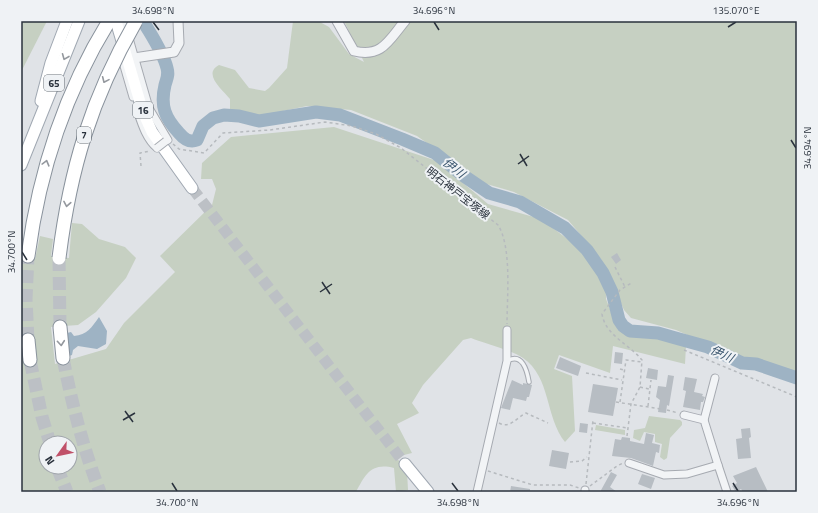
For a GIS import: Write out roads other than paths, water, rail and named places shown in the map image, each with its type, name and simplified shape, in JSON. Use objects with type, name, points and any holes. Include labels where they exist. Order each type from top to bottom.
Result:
[{"type":"highway","points":[[28,256],[39,192],[53,138],[76,80],[92,48],[110,21]]},
{"type":"highway","name":"7","points":[[60,258],[70,186],[81,143],[97,97],[113,63],[136,21]]},
{"type":"highway","points":[[60,327],[63,358]]},
{"type":"highway","points":[[28,340],[30,360]]},
{"type":"main road","name":"65","points":[[30,146],[51,63],[67,21]]},
{"type":"main road","name":"65","points":[[21,165],[30,146],[79,21]]},
{"type":"main road","name":"16","points":[[116,21],[143,112],[152,132],[192,188]]},
{"type":"main road","points":[[405,464],[428,492]]},
{"type":"street","points":[[110,21],[143,127],[152,144],[157,148],[167,141],[149,108],[124,21]]},
{"type":"street","points":[[134,58],[174,52],[178,47],[178,21]]},
{"type":"street","points":[[336,21],[354,50],[364,53],[376,52],[392,38],[405,21]]},
{"type":"street","points":[[477,492],[507,361],[507,330]]},
{"type":"street","points":[[715,378],[704,420],[727,492]]},
{"type":"street","points":[[684,414],[704,420]]},
{"type":"street","points":[[629,463],[664,476],[687,474],[718,465]]},
{"type":"lane","points":[[507,361],[512,358],[518,358],[526,368],[529,382]]},
{"type":"water","points":[[99,317],[107,331],[106,344],[97,349],[78,346],[73,350],[72,355],[69,356],[67,333],[71,332],[74,336],[86,332]]},
{"type":"waterway","name":"伊川","points":[[143,21],[160,50],[167,68],[168,75],[163,99],[167,117],[174,127],[187,140],[197,140],[203,126],[213,118],[224,115],[239,116],[259,121],[316,112],[340,115],[402,139],[435,153],[461,174],[489,193],[520,202],[565,228],[587,250],[603,273],[612,292],[619,320],[623,326],[630,331],[658,333],[708,347],[742,363],[756,364],[797,378]]},
{"type":"tunnel","points":[[192,188],[405,464]]},
{"type":"tunnel","points":[[28,256],[26,299],[28,340]]},
{"type":"tunnel","points":[[59,258],[60,327]]},
{"type":"tunnel","points":[[63,358],[78,426],[100,492]]},
{"type":"tunnel","points":[[30,360],[42,417],[48,435]]},
{"type":"tunnel","points":[[60,475],[67,492]]}]
